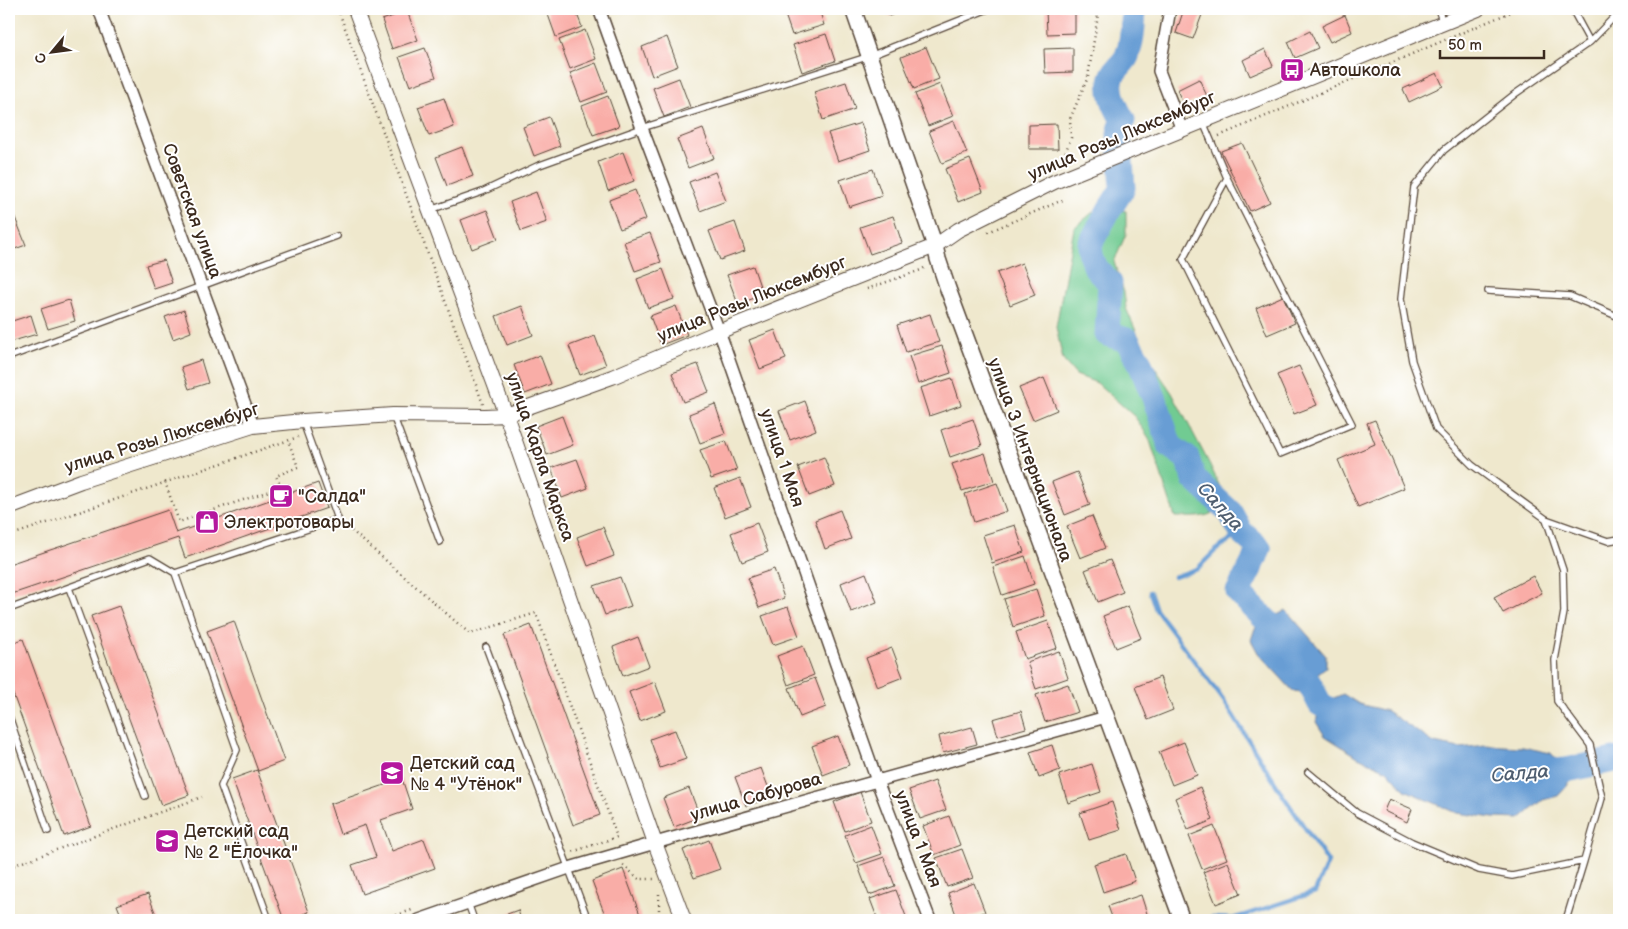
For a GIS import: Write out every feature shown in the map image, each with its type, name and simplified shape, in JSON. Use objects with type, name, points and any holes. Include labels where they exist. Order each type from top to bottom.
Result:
[{"type":"main road","name":"улица 3 Интернационала","points":[[853,9],[958,317],[1182,920]]},
{"type":"street","name":"Советская улица","points":[[100,9],[253,426]]},
{"type":"street","name":"улица Карла Маркса","points":[[355,9],[506,415],[655,843],[684,920]]},
{"type":"street","name":"улица 1 Мая","points":[[599,9],[718,332],[878,781],[930,920]]},
{"type":"street","points":[[1170,9],[1159,71],[1182,130]]},
{"type":"street","name":"улица Розы Люксембург","points":[[9,508],[81,481],[253,426],[305,427],[393,415],[506,415],[612,377],[718,332],[935,246],[958,230],[1054,182],[1478,9]]},
{"type":"street","name":"улица Сабурова","points":[[419,920],[570,868],[1106,717]]},
{"type":"lane","points":[[430,210],[482,192],[537,166],[642,128],[870,56],[988,9]]},
{"type":"lane","points":[[1438,9],[1443,23]]},
{"type":"lane","points":[[1572,9],[1590,42]]},
{"type":"lane","points":[[1619,12],[1590,42],[1515,94],[1444,150],[1414,187],[1401,299],[1412,361],[1436,429],[1472,465],[1546,519],[1608,542],[1619,539]]},
{"type":"lane","points":[[1203,122],[1227,178],[1352,424],[1280,454],[1183,259],[1227,178]]},
{"type":"lane","points":[[9,357],[337,236]]},
{"type":"lane","points":[[1488,291],[1570,296],[1619,317]]},
{"type":"lane","points":[[393,415],[440,542]]},
{"type":"lane","points":[[175,573],[338,520],[305,427]]},
{"type":"lane","points":[[1546,519],[1563,570],[1564,612],[1555,660],[1557,700],[1590,745],[1602,798],[1566,920]]},
{"type":"lane","points":[[9,609],[150,558],[175,573],[237,750],[221,786],[269,920]]},
{"type":"lane","points":[[69,588],[145,796]]},
{"type":"lane","points":[[486,647],[588,920]]},
{"type":"lane","points":[[9,716],[48,831]]},
{"type":"lane","points":[[1308,772],[1357,813],[1412,842],[1479,870],[1512,876],[1584,861]]},
{"type":"lane","points":[[468,903],[474,920]]},
{"type":"path","points":[[338,9],[483,402],[485,416]]},
{"type":"path","points":[[1054,182],[1071,138],[1070,119],[1088,77],[1098,9]]},
{"type":"path","points":[[1211,140],[1518,9]]},
{"type":"path","points":[[9,536],[288,440],[305,427]]},
{"type":"path","points":[[165,482],[179,522],[281,487],[276,476],[298,467],[288,440]]},
{"type":"path","points":[[338,520],[470,634],[536,612],[617,836],[564,855]]},
{"type":"path","points":[[9,867],[202,797]]},
{"type":"path","points":[[621,863],[639,879],[659,878]]},
{"type":"path","points":[[382,920],[419,907]]},
{"type":"green space","points":[[1109,210],[1126,211],[1126,234],[1114,262],[1124,292],[1126,308],[1147,356],[1172,393],[1226,500],[1216,511],[1204,516],[1175,517],[1149,438],[1135,417],[1097,383],[1076,375],[1063,360],[1056,327],[1074,228],[1093,212]]},
{"type":"water","points":[[1286,610],[1326,656],[1326,667],[1308,681],[1301,692],[1293,691],[1258,653],[1251,640],[1255,628]]},
{"type":"water","points":[[1343,694],[1359,704],[1387,711],[1434,743],[1460,748],[1485,745],[1523,747],[1551,753],[1566,770],[1568,785],[1558,796],[1543,800],[1520,819],[1493,818],[1457,813],[1405,790],[1387,770],[1358,757],[1325,736],[1316,722],[1320,704]]},
{"type":"building","points":[[546,9],[575,9],[582,27],[556,37]]},
{"type":"building","points":[[783,9],[819,9],[824,25],[792,35]]},
{"type":"building","points":[[886,9],[908,9],[889,16]]},
{"type":"building","points":[[1046,9],[1075,9],[1075,33],[1047,34]]},
{"type":"building","points":[[1184,9],[1203,12],[1193,39],[1176,33]]},
{"type":"building","points":[[407,11],[418,40],[392,49],[382,20]]},
{"type":"building","points":[[1345,15],[1352,32],[1330,42],[1322,26]]},
{"type":"building","points":[[585,30],[596,59],[570,69],[559,40]]},
{"type":"building","points":[[1310,31],[1318,48],[1295,58],[1288,42]]},
{"type":"building","points":[[826,34],[835,61],[802,72],[793,45]]},
{"type":"building","points":[[667,37],[678,66],[652,76],[642,47]]},
{"type":"building","points":[[926,47],[939,79],[914,89],[901,57]]},
{"type":"building","points":[[425,48],[436,77],[410,86],[399,57]]},
{"type":"building","points":[[1073,48],[1073,72],[1045,73],[1044,49]]},
{"type":"building","points":[[1265,49],[1273,66],[1250,76],[1243,60]]},
{"type":"building","points":[[596,63],[607,92],[581,102],[570,73]]},
{"type":"building","points":[[1437,73],[1443,86],[1409,102],[1403,89]]},
{"type":"building","points":[[679,78],[690,107],[664,117],[653,88]]},
{"type":"building","points":[[1199,79],[1207,96],[1184,106],[1177,90]]},
{"type":"building","points":[[846,82],[855,109],[823,120],[814,92]]},
{"type":"building","points":[[940,84],[953,116],[928,126],[915,94]]},
{"type":"building","points":[[608,96],[619,126],[593,135],[582,106]]},
{"type":"building","points":[[444,98],[454,127],[429,136],[418,107]]},
{"type":"building","points":[[549,117],[560,146],[534,156],[523,127]]},
{"type":"building","points":[[954,121],[967,153],[942,163],[929,131]]},
{"type":"building","points":[[861,123],[870,150],[838,161],[828,133]]},
{"type":"building","points":[[1057,124],[1058,149],[1029,149],[1029,125]]},
{"type":"building","points":[[703,129],[714,158],[688,168],[677,139]]},
{"type":"building","points":[[1242,143],[1270,202],[1250,211],[1221,151]]},
{"type":"building","points":[[462,147],[473,176],[447,186],[436,157]]},
{"type":"building","points":[[623,152],[634,181],[608,191],[598,162]]},
{"type":"building","points":[[970,159],[983,192],[958,202],[945,169]]},
{"type":"building","points":[[873,169],[882,196],[849,207],[840,180]]},
{"type":"building","points":[[715,172],[726,201],[700,211],[689,182]]},
{"type":"building","points":[[635,190],[646,219],[620,229],[609,200]]},
{"type":"building","points":[[536,192],[547,222],[521,231],[510,202]]},
{"type":"building","points":[[487,210],[498,239],[472,249],[461,220]]},
{"type":"building","points":[[14,215],[26,245],[9,251],[9,217]]},
{"type":"building","points":[[893,216],[902,243],[870,254],[860,227]]},
{"type":"building","points":[[735,222],[745,251],[720,260],[709,231]]},
{"type":"building","points":[[650,233],[661,262],[635,271],[624,242]]},
{"type":"building","points":[[164,260],[172,283],[154,289],[146,265]]},
{"type":"building","points":[[1022,263],[1035,295],[1010,305],[997,273]]},
{"type":"building","points":[[753,266],[763,295],[738,304],[727,275]]},
{"type":"building","points":[[663,269],[674,299],[648,308],[637,279]]},
{"type":"building","points":[[1283,296],[1295,323],[1267,335],[1256,308]]},
{"type":"building","points":[[69,300],[75,321],[48,329],[41,309]]},
{"type":"building","points":[[522,306],[533,335],[507,345],[496,316]]},
{"type":"building","points":[[676,306],[687,335],[661,345],[650,316]]},
{"type":"building","points":[[184,310],[191,332],[173,339],[165,317]]},
{"type":"building","points":[[930,314],[939,342],[906,352],[897,325]]},
{"type":"building","points":[[31,315],[37,334],[13,341],[9,322]]},
{"type":"building","points":[[775,330],[786,359],[760,369],[749,340]]},
{"type":"building","points":[[595,336],[606,365],[580,375],[569,346]]},
{"type":"building","points":[[942,346],[951,373],[918,384],[909,356]]},
{"type":"building","points":[[540,355],[551,384],[525,394],[514,365]]},
{"type":"building","points":[[201,360],[208,383],[189,389],[181,367]]},
{"type":"building","points":[[698,364],[709,392],[683,402],[672,373]]},
{"type":"building","points":[[1299,366],[1317,405],[1294,414],[1277,375]]},
{"type":"building","points":[[952,378],[961,405],[929,416],[920,388]]},
{"type":"building","points":[[1044,378],[1057,410],[1033,420],[1019,388]]},
{"type":"building","points":[[805,401],[816,430],[790,440],[779,411]]},
{"type":"building","points":[[715,404],[725,434],[700,443],[689,414]]},
{"type":"building","points":[[562,416],[573,445],[547,455],[536,426]]},
{"type":"building","points":[[973,419],[982,446],[950,457],[941,430]]},
{"type":"building","points":[[1375,420],[1404,488],[1358,507],[1338,460],[1375,444],[1367,423]]},
{"type":"building","points":[[726,441],[737,470],[711,479],[700,450]]},
{"type":"building","points":[[985,453],[994,481],[962,491],[952,464]]},
{"type":"building","points":[[824,457],[835,486],[809,496],[798,467]]},
{"type":"building","points":[[577,459],[588,488],[562,498],[551,468]]},
{"type":"building","points":[[1077,472],[1090,505],[1065,515],[1052,482]]},
{"type":"building","points":[[740,478],[751,507],[725,517],[714,488]]},
{"type":"building","points":[[318,483],[327,508],[185,558],[178,538],[9,595],[9,564],[168,510],[176,533]]},
{"type":"building","points":[[997,483],[1007,511],[974,522],[965,494]]},
{"type":"building","points":[[840,510],[851,539],[825,549],[815,520]]},
{"type":"building","points":[[1092,516],[1105,548],[1080,558],[1067,526]]},
{"type":"building","points":[[757,523],[768,552],[742,562],[731,533]]},
{"type":"building","points":[[1015,525],[1024,552],[992,563],[983,535]]},
{"type":"building","points":[[603,527],[614,556],[588,566],[577,537]]},
{"type":"building","points":[[1025,556],[1034,584],[1002,595],[993,567]]},
{"type":"building","points":[[1110,560],[1123,592],[1098,602],[1085,570]]},
{"type":"building","points":[[774,569],[784,598],[759,608],[748,578]]},
{"type":"building","points":[[866,573],[877,602],[851,612],[841,583]]},
{"type":"building","points":[[1533,576],[1542,593],[1503,613],[1494,597]]},
{"type":"building","points":[[620,577],[631,606],[605,615],[594,586]]},
{"type":"building","points":[[1036,589],[1045,616],[1013,627],[1004,599]]},
{"type":"building","points":[[119,606],[189,795],[161,805],[91,616]]},
{"type":"building","points":[[1128,606],[1141,638],[1116,648],[1103,616]]},
{"type":"building","points":[[788,607],[799,636],[773,645],[762,616]]},
{"type":"building","points":[[234,621],[284,761],[258,771],[207,631]]},
{"type":"building","points":[[1048,621],[1057,648],[1025,659],[1016,632]]},
{"type":"building","points":[[531,625],[600,815],[573,825],[504,635]]},
{"type":"building","points":[[638,637],[649,666],[623,676],[613,647]]},
{"type":"building","points":[[23,639],[91,826],[64,836],[9,683],[9,644]]},
{"type":"building","points":[[803,646],[814,675],[788,685],[777,656]]},
{"type":"building","points":[[892,648],[903,677],[877,687],[866,658]]},
{"type":"building","points":[[1059,651],[1068,678],[1036,689],[1027,662]]},
{"type":"building","points":[[1160,677],[1173,710],[1148,720],[1135,687]]},
{"type":"building","points":[[815,678],[826,707],[800,717],[789,688]]},
{"type":"building","points":[[655,682],[666,711],[640,721],[629,692]]},
{"type":"building","points":[[1068,684],[1078,712],[1045,722],[1036,695]]},
{"type":"building","points":[[1021,711],[1026,728],[998,736],[993,719]]},
{"type":"building","points":[[972,727],[977,744],[943,753],[939,736]]},
{"type":"building","points":[[675,730],[686,759],[660,768],[650,739]]},
{"type":"building","points":[[838,736],[849,765],[823,775],[812,746]]},
{"type":"building","points":[[1184,742],[1197,775],[1172,785],[1159,752]]},
{"type":"building","points":[[1052,745],[1060,770],[1039,778],[1030,752]]},
{"type":"building","points":[[1092,764],[1101,792],[1068,803],[1059,775]]},
{"type":"building","points":[[761,768],[772,797],[746,806],[735,777]]},
{"type":"building","points":[[257,770],[309,912],[287,920],[284,920],[232,779]]},
{"type":"building","points":[[402,779],[412,809],[381,820],[392,851],[424,839],[435,868],[362,894],[352,865],[376,857],[365,825],[340,834],[330,804]]},
{"type":"building","points":[[935,781],[946,810],[920,819],[909,790]]},
{"type":"building","points":[[1200,787],[1213,820],[1188,830],[1175,798]]},
{"type":"building","points":[[689,788],[700,817],[674,827],[663,798]]},
{"type":"building","points":[[860,792],[871,821],[845,831],[834,802]]},
{"type":"building","points":[[1389,799],[1412,809],[1407,822],[1384,811]]},
{"type":"building","points":[[1112,802],[1121,830],[1089,840],[1080,813]]},
{"type":"building","points":[[949,816],[960,845],[934,855],[923,826]]},
{"type":"building","points":[[871,825],[882,854],[856,863],[845,835]]},
{"type":"building","points":[[1214,826],[1227,859],[1202,869],[1189,836]]},
{"type":"building","points":[[709,840],[720,869],[694,878],[683,850]]},
{"type":"building","points":[[962,849],[973,878],[947,887],[936,858]]},
{"type":"building","points":[[1126,854],[1135,881],[1103,892],[1094,864]]},
{"type":"building","points":[[884,857],[895,886],[869,895],[858,866]]},
{"type":"building","points":[[1228,862],[1241,894],[1216,904],[1203,872]]},
{"type":"building","points":[[623,869],[642,920],[607,920],[592,881]]},
{"type":"building","points":[[974,883],[985,912],[958,920],[948,893]]},
{"type":"building","points":[[896,890],[907,919],[878,920],[870,899]]},
{"type":"building","points":[[148,894],[158,920],[123,920],[117,905]]},
{"type":"building","points":[[1141,895],[1149,920],[1113,920],[1108,906]]},
{"type":"building","points":[[518,910],[521,920],[491,920]]},
{"type":"waterway","name":"Салда","points":[[1134,9],[1129,50],[1126,59],[1116,70],[1111,81],[1111,93],[1123,120],[1119,134],[1123,188],[1090,244],[1091,256],[1096,268],[1110,283],[1107,334],[1127,340],[1139,361],[1155,400],[1170,446],[1187,458],[1194,479],[1230,512],[1241,532],[1259,548],[1238,592],[1268,622],[1308,681],[1320,704],[1348,720]]},
{"type":"waterway","points":[[1174,577],[1197,569],[1215,551],[1241,532]]},
{"type":"waterway","points":[[1150,592],[1156,610],[1224,701],[1282,794],[1328,862],[1315,892],[1233,919],[1211,918]]},
{"type":"waterway","name":"Салда","points":[[1533,773],[1566,770],[1619,759]]},
{"type":"place","name":"Автошкола","points":[[1292,70]]},
{"type":"place","name":"\"Салда\"","points":[[281,496]]},
{"type":"place","name":"Электротовары","points":[[207,522]]},
{"type":"place","name":"Детский сад № 4 \"Утёнок\"","points":[[392,773]]},
{"type":"place","name":"Детский сад № 2 \"Ёлочка\"","points":[[167,841]]}]
